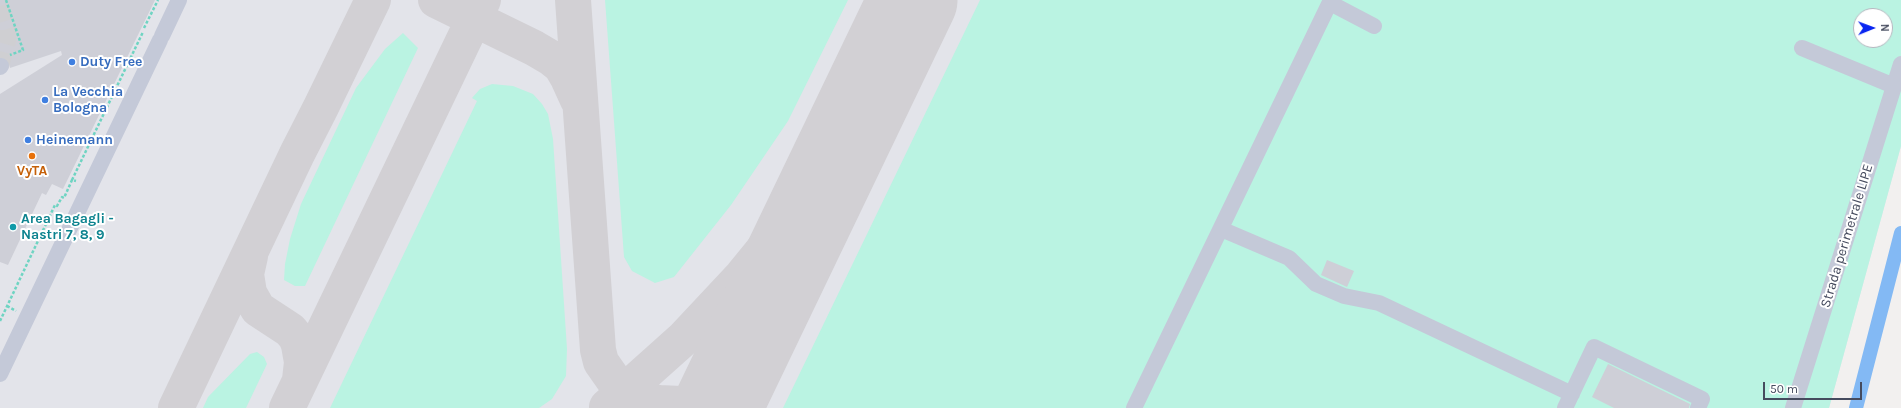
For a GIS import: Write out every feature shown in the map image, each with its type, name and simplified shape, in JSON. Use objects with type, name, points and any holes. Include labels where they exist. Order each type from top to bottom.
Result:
[{"type":"lane","points":[[0,374],[179,0]]},
{"type":"lane","points":[[1134,408],[1331,1],[1374,26]]},
{"type":"lane","points":[[1802,48],[1894,86]]},
{"type":"lane","name":"Strada perimetrale LIPE","points":[[1793,408],[1901,64]]},
{"type":"lane","points":[[1221,229],[1289,258],[1316,284],[1344,296],[1379,303],[1568,401],[1594,348],[1702,399],[1698,408]]},
{"type":"path","points":[[2,63],[23,50],[6,0]]},
{"type":"path","points":[[144,28],[158,0]]},
{"type":"path","points":[[0,321],[55,205],[57,206],[62,197],[64,198],[143,32]]},
{"type":"path","points":[[72,180],[89,187]]},
{"type":"shaded area","points":[[0,0],[1901,0],[1901,146],[1829,408],[0,408]]},
{"type":"green space","points":[[605,0],[848,0],[788,121],[731,205],[674,277],[655,283],[632,271],[624,257]]},
{"type":"green space","points":[[980,0],[1901,0],[1901,146],[1829,408],[783,408]]},
{"type":"green space","points":[[403,33],[418,48],[305,286],[295,286],[284,280],[285,264],[290,239],[301,204],[356,88],[385,49]]},
{"type":"green space","points":[[492,84],[513,86],[533,94],[548,114],[553,139],[567,349],[566,376],[552,399],[539,408],[330,408],[477,101],[472,98],[480,89]]},
{"type":"green space","points":[[257,352],[264,357],[267,364],[246,408],[203,408],[208,397],[250,354]]},
{"type":"building","points":[[0,0],[155,0],[63,189],[52,184],[46,195],[42,193],[8,265],[0,262],[0,94],[62,55],[61,51],[10,68],[8,60],[0,57]]},
{"type":"building","points":[[1327,260],[1354,271],[1347,287],[1321,275]]},
{"type":"building","points":[[1608,364],[1690,404],[1689,408],[1614,408],[1592,397]]},
{"type":"waterway","points":[[1856,408],[1901,233]]},
{"type":"taxiway","points":[[176,408],[297,154],[373,0]]},
{"type":"taxiway","points":[[436,0],[534,48],[551,58],[561,66],[578,100]]},
{"type":"taxiway","points":[[287,408],[483,0]]},
{"type":"taxiway","points":[[573,0],[598,350],[601,362],[615,382],[625,392],[632,396],[641,400],[659,403],[681,404],[691,402],[713,390],[737,366]]},
{"type":"taxiway","points":[[607,407],[683,339],[742,276],[796,210],[853,125]]},
{"type":"taxiway","points":[[250,256],[246,274],[249,293],[258,309],[290,330],[296,337],[302,362],[300,380]]},
{"type":"runway","points":[[717,408],[913,0]]},
{"type":"tunnel","points":[[0,6],[8,30],[8,41],[1,66]]},
{"type":"place","name":"Duty Free","points":[[72,62]]},
{"type":"place","name":"La Vecchia Bologna","points":[[45,100]]},
{"type":"place","name":"Heinemann","points":[[28,140]]},
{"type":"place","name":"VyTA","points":[[32,156]]},
{"type":"place","name":"Area Bagagli - Nastri 7, 8, 9","points":[[13,227]]}]
